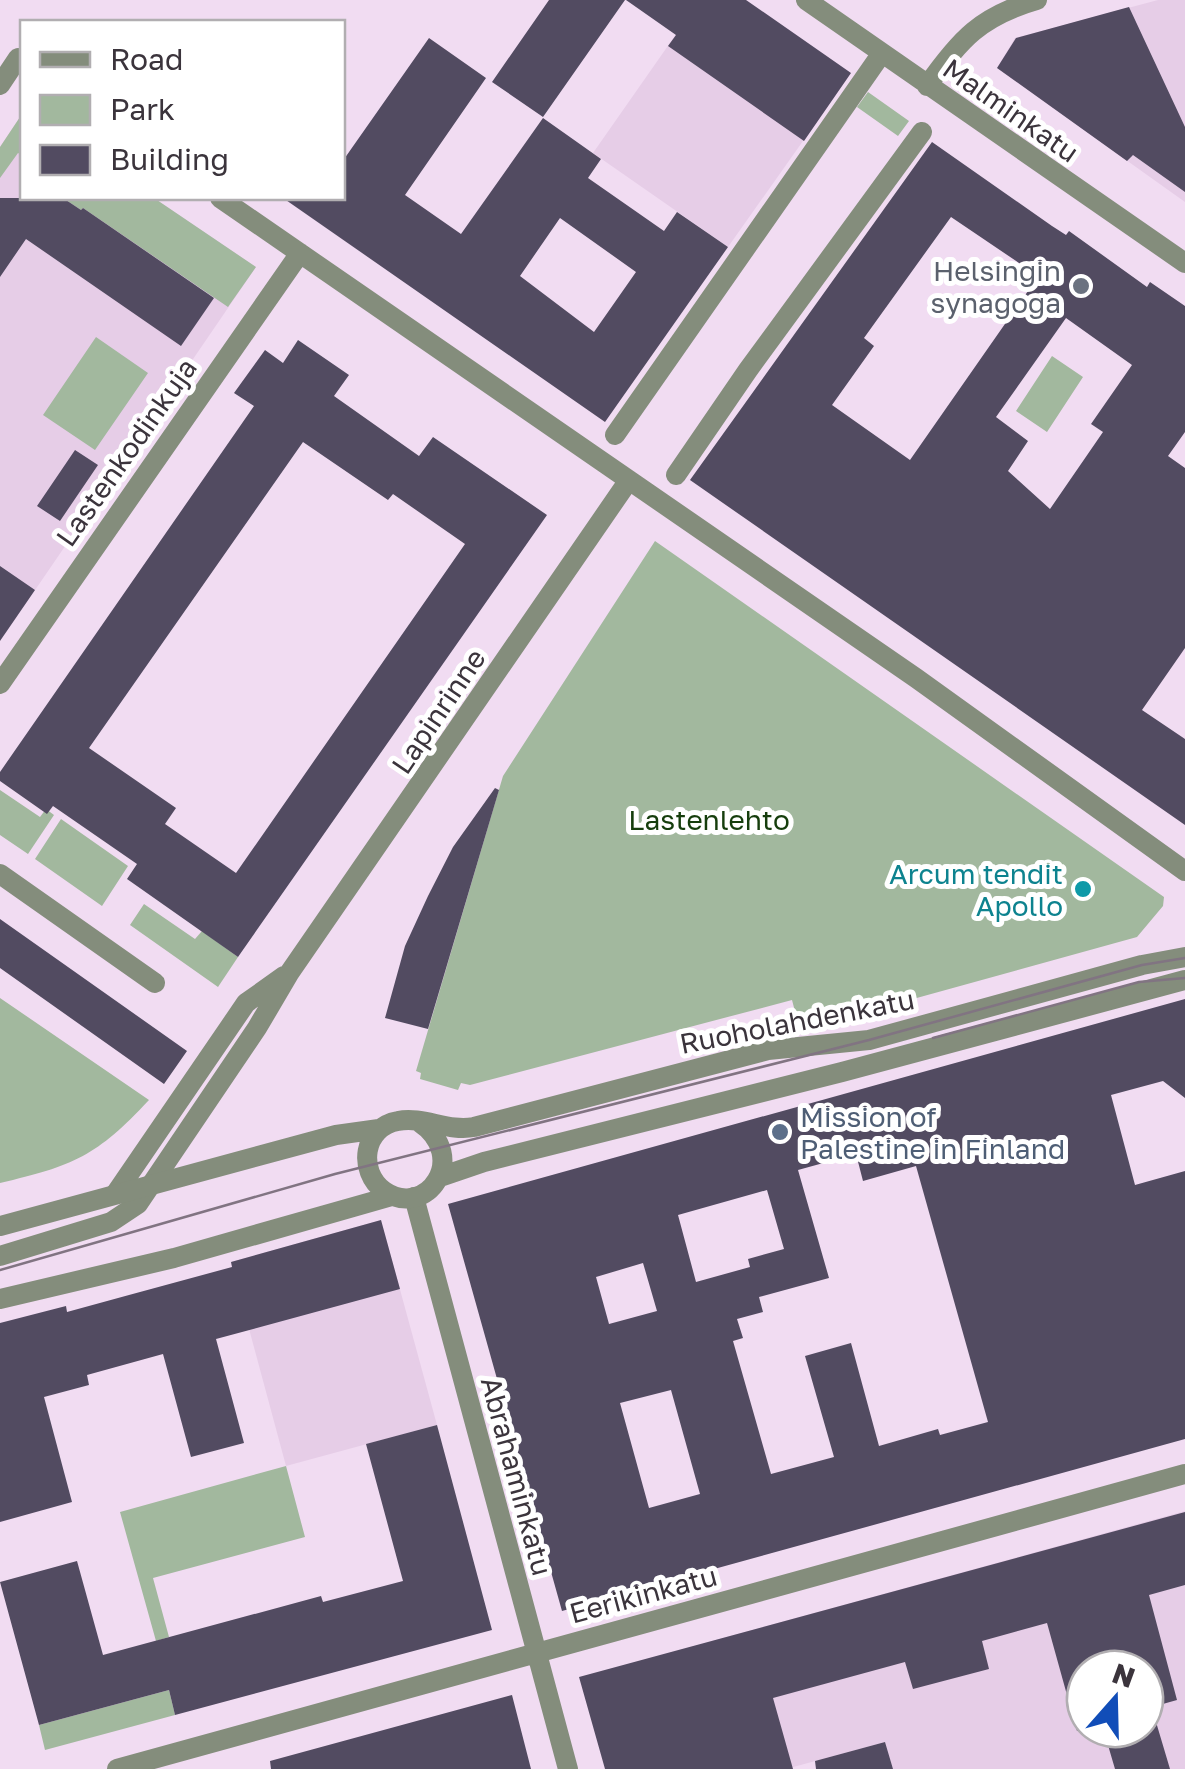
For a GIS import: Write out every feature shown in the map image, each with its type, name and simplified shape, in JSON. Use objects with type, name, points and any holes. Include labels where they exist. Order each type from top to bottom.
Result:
[{"type":"street","name":"Malminkatu","points":[[806,0],[1185,263]]},
{"type":"street","points":[[927,86],[971,30],[1006,9],[1037,0]]},
{"type":"street","points":[[0,45],[20,59],[0,85]]},
{"type":"street","points":[[614,435],[882,54]]},
{"type":"street","points":[[676,476],[748,370],[922,132]]},
{"type":"street","points":[[223,200],[916,678],[1185,871]]},
{"type":"street","name":"Lastenkodinkuja","points":[[0,684],[300,252]]},
{"type":"street","name":"Lapinrinne","points":[[152,1184],[290,972],[629,480]]},
{"type":"street","points":[[0,874],[155,983]]},
{"type":"street","name":"Ruoholahdenkatu","points":[[419,1122],[461,1129],[474,1127],[768,1050],[869,1040],[1185,957]]},
{"type":"street","name":"Lapinrinne","points":[[116,1192],[246,1003],[290,972]]},
{"type":"street","name":"Ruoholahdenkatu","points":[[440,1178],[484,1162],[1185,980]]},
{"type":"street","points":[[0,1226],[116,1192],[404,1120],[419,1122],[434,1132],[443,1148],[440,1178],[429,1190],[174,1258],[0,1299]]},
{"type":"street","points":[[379,1129],[367,1147],[366,1166],[374,1184],[403,1197]]},
{"type":"street","points":[[0,1256],[110,1222],[138,1204],[152,1184]]},
{"type":"street","name":"Abrahaminkatu","points":[[403,1197],[568,1769]]},
{"type":"street","name":"Eerikinkatu","points":[[117,1769],[1185,1474]]},
{"type":"shaded area","points":[[700,0],[746,0],[851,73],[728,247],[593,153]]},
{"type":"shaded area","points":[[1158,0],[1185,0],[1185,202],[997,68],[1015,38]]},
{"type":"shaded area","points":[[20,117],[20,200],[157,200],[256,267],[5,634],[0,631],[0,147]]},
{"type":"shaded area","points":[[381,1220],[437,1425],[286,1466],[231,1262]]},
{"type":"shaded area","points":[[1185,1511],[1185,1769],[893,1769],[885,1742],[786,1769],[747,1769],[712,1641]]},
{"type":"green space","points":[[868,92],[909,121],[898,136],[857,107]]},
{"type":"green space","points":[[20,117],[20,154],[0,178],[0,147]]},
{"type":"green space","points":[[66,200],[157,200],[256,267],[228,307]]},
{"type":"green space","points":[[96,337],[148,373],[95,450],[43,415]]},
{"type":"green space","points":[[1052,356],[1083,377],[1047,432],[1016,411]]},
{"type":"green space","name":"Lastenlehto","points":[[655,541],[1164,897],[1163,906],[1137,937],[866,1012],[797,1019],[792,1000],[470,1085],[461,1083],[458,1090],[420,1079],[421,1073],[416,1071],[503,776]]},
{"type":"green space","points":[[0,790],[40,817],[46,809],[54,815],[28,854],[0,835]]},
{"type":"green space","points":[[61,819],[128,866],[102,906],[35,859]]},
{"type":"green space","points":[[144,904],[195,939],[202,931],[238,957],[218,987],[130,925]]},
{"type":"green space","points":[[0,998],[149,1100],[114,1134],[82,1156],[47,1171],[0,1183]]},
{"type":"green space","points":[[286,1466],[305,1537],[153,1578],[169,1637],[156,1641],[120,1512]]},
{"type":"green space","points":[[169,1690],[175,1715],[45,1750],[39,1725]]},
{"type":"building","points":[[549,0],[625,0],[543,117],[492,82]]},
{"type":"building","points":[[626,0],[746,0],[851,73],[804,141],[668,46],[676,35]]},
{"type":"building","points":[[1129,7],[1185,127],[1185,192],[1133,155],[1127,161],[997,68],[1016,38]]},
{"type":"building","points":[[429,38],[486,78],[405,195],[461,234],[543,118],[601,159],[588,178],[664,231],[677,212],[728,247],[605,422],[286,200],[345,200],[345,158]],"holes":[[[560,218],[636,272],[594,332],[520,276]]]},
{"type":"building","points":[[932,142],[1052,226],[1066,235],[1069,231],[1147,287],[1150,282],[1185,306],[1185,432],[1168,456],[1185,468],[1185,648],[1142,710],[1185,739],[1185,825],[690,480]],"holes":[[[951,217],[1022,265],[1012,279],[1028,291],[910,460],[832,405],[874,346],[864,338]],[[1066,318],[1132,365],[1091,424],[1103,432],[1050,509],[1008,471],[1028,441],[996,417]]]},
{"type":"building","points":[[0,198],[66,200],[214,298],[181,346],[26,239],[0,277]]},
{"type":"building","points":[[298,340],[349,375],[334,396],[419,456],[433,437],[547,515],[238,957],[127,879],[137,864],[53,806],[47,814],[0,781],[0,772],[254,406],[234,393],[265,350],[283,363]],"holes":[[[303,442],[388,500],[393,494],[465,544],[236,873],[165,824],[176,808],[89,748]]]},
{"type":"building","points":[[75,450],[98,465],[60,521],[37,506]]},
{"type":"building","points":[[0,566],[35,590],[0,641]]},
{"type":"building","points":[[495,788],[499,790],[428,1029],[385,1018],[405,946],[428,896],[453,847]]},
{"type":"building","points":[[0,919],[187,1051],[164,1084],[0,968]]},
{"type":"building","points":[[1185,999],[1185,1098],[1163,1081],[1111,1095],[1135,1185],[1185,1171],[1185,1439],[562,1611],[448,1204]],"holes":[[[856,1154],[863,1181],[916,1166],[988,1422],[940,1435],[938,1429],[879,1446],[851,1343],[805,1356],[834,1457],[771,1474],[733,1341],[743,1338],[737,1319],[763,1312],[759,1297],[829,1278],[798,1170]],[[767,1190],[784,1249],[748,1259],[750,1267],[696,1282],[678,1215]],[[643,1263],[657,1311],[609,1324],[596,1277]],[[671,1390],[700,1494],[649,1508],[620,1403]]]},
{"type":"building","points":[[381,1220],[400,1289],[216,1339],[244,1443],[191,1457],[163,1354],[87,1375],[89,1385],[44,1397],[72,1502],[0,1522],[0,1323],[66,1306],[67,1312],[232,1267],[231,1262]]},
{"type":"building","points":[[437,1425],[492,1630],[175,1715],[169,1690],[39,1725],[0,1582],[77,1561],[103,1655],[321,1596],[323,1602],[403,1581],[366,1444]]},
{"type":"building","points":[[1185,1512],[1185,1585],[1149,1595],[1163,1649],[1065,1649],[1065,1688],[1047,1623],[982,1641],[989,1669],[913,1689],[905,1662],[773,1698],[793,1769],[605,1769],[579,1677]]},
{"type":"building","points":[[1165,1655],[1177,1700],[1165,1703]]},
{"type":"building","points":[[512,1695],[531,1769],[271,1769],[270,1761]]},
{"type":"building","points":[[885,1742],[893,1769],[816,1769],[815,1761]]},
{"type":"building","points":[[1109,1749],[1164,1749],[1170,1769],[1115,1769]]},
{"type":"tram line","points":[[0,1270],[335,1174],[869,1040],[1142,965],[1185,958]]},
{"type":"tram line","points":[[933,1038],[1139,982],[1185,978]]},
{"type":"place","name":"Helsingin synagoga","points":[[1081,286]]},
{"type":"place","name":"Arcum tendit Apollo","points":[[1083,889]]},
{"type":"place","name":"Mission of Palestine in Finland","points":[[780,1132]]}]
